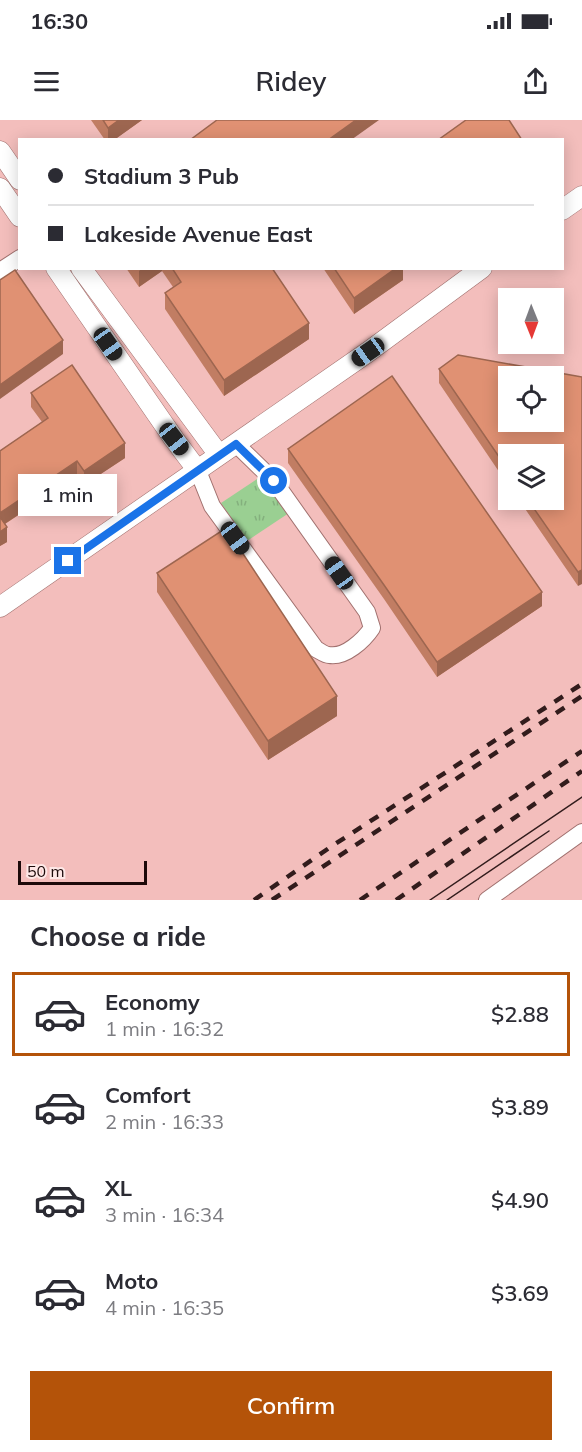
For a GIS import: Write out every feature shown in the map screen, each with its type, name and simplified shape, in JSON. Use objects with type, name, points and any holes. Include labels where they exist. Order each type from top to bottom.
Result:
[{"type":"street","points":[[0,151],[18,177]]},
{"type":"street","points":[[0,188],[18,214]]},
{"type":"street","points":[[564,209],[582,196]]},
{"type":"street","points":[[0,272],[18,259]]},
{"type":"street","points":[[57,270],[198,471],[212,506],[316,649],[328,656],[340,655],[364,640],[372,628],[367,612],[274,481],[236,444]]},
{"type":"street","points":[[82,270],[219,455]]},
{"type":"street","points":[[0,607],[368,352],[479,270]]},
{"type":"street","points":[[487,900],[582,832]]},
{"type":"green space","points":[[263,475],[289,513],[247,541],[221,503]]},
{"type":"building","points":[[103,120],[119,120],[108,128]]},
{"type":"building","points":[[217,120],[356,120],[331,138],[193,138]]},
{"type":"building","points":[[466,120],[509,120],[521,138],[441,138]]},
{"type":"building","points":[[15,270],[63,340],[0,385],[0,280]]},
{"type":"building","points":[[173,270],[273,270],[309,323],[224,380],[165,293],[181,282]]},
{"type":"building","points":[[335,270],[393,270],[354,298]]},
{"type":"building","points":[[458,355],[520,366],[498,366],[498,432],[564,432],[564,374],[582,377],[582,570],[578,572],[535,510],[564,510],[564,444],[498,444],[498,455],[439,369]]},
{"type":"building","points":[[72,365],[125,443],[84,471],[77,461],[0,513],[0,451],[48,418],[31,393]]},
{"type":"building","points":[[392,376],[542,592],[437,662],[288,449]]},
{"type":"building","points":[[0,517],[7,527],[0,532]]},
{"type":"building","points":[[226,528],[337,696],[268,741],[157,573]]},
{"type":"tram line","points":[[430,900],[582,797]]},
{"type":"tram line","points":[[447,900],[549,831]]},
{"type":"railway","points":[[254,900],[332,846],[582,684]]},
{"type":"railway","points":[[272,900],[582,696]]},
{"type":"railway","points":[[360,900],[582,751]]},
{"type":"railway","points":[[396,900],[582,771]]},
{"type":"route","points":[[68,561],[236,444],[274,481]]}]
